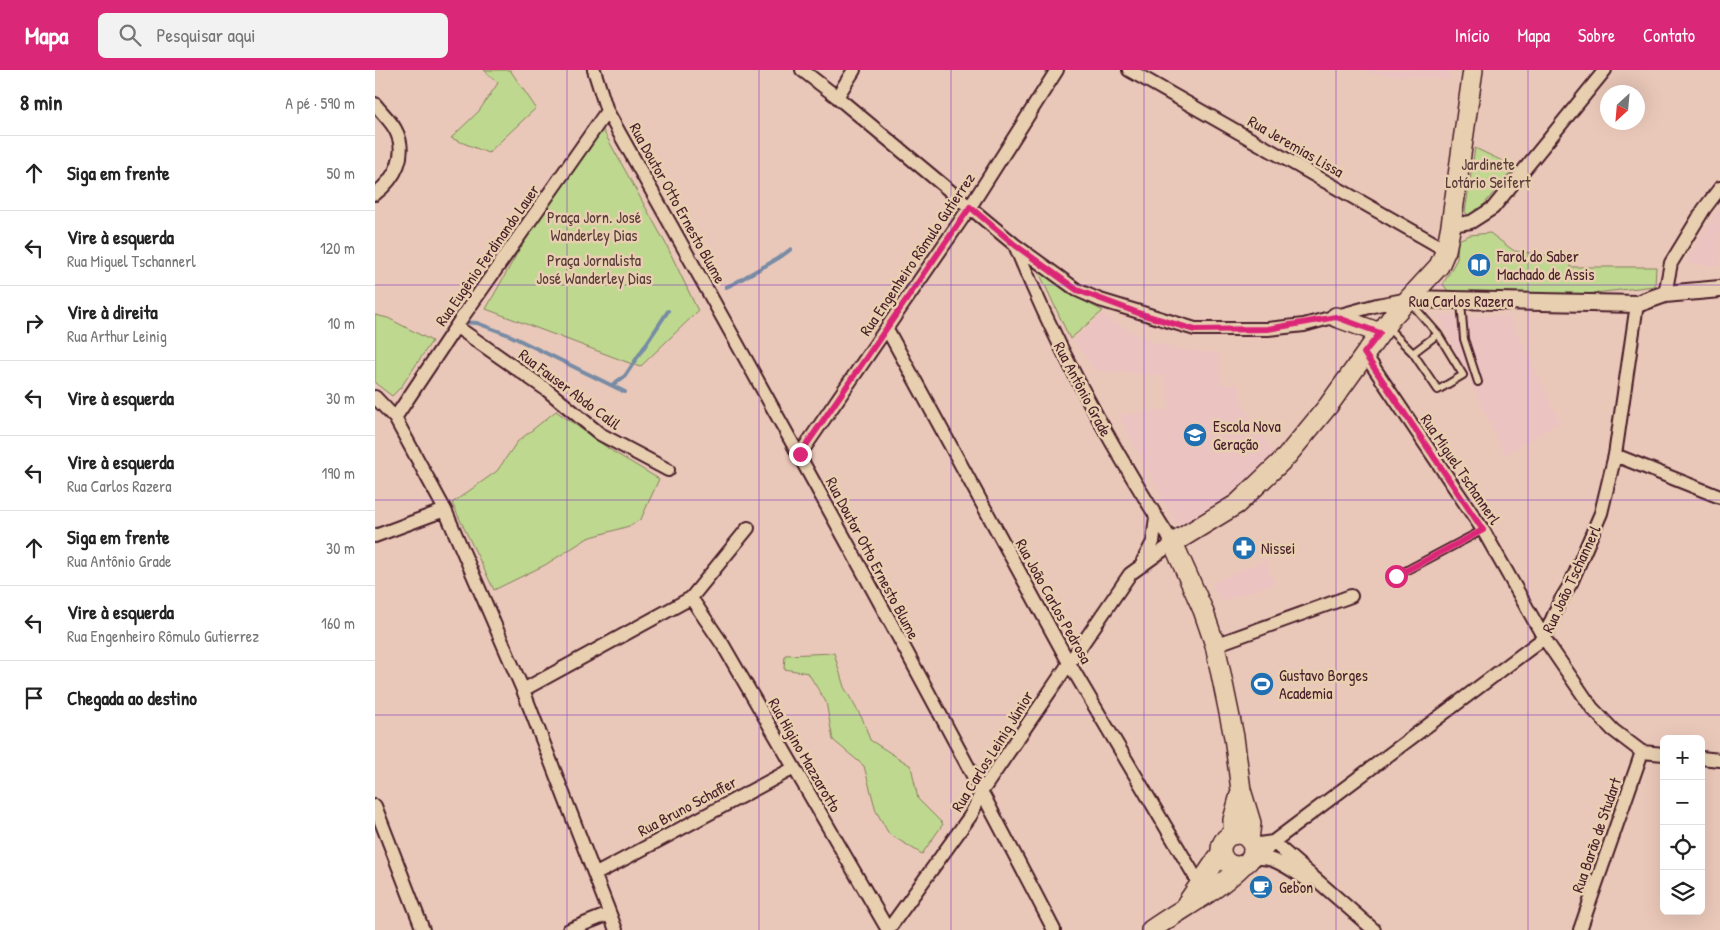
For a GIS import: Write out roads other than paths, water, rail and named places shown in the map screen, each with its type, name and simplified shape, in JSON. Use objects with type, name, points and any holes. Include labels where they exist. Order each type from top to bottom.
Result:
[{"type":"main road","points":[[1173,543],[1237,504],[1256,487],[1303,438],[1364,353],[1439,266],[1446,250],[1451,225],[1473,70]]},
{"type":"main road","points":[[1336,317],[1383,329]]},
{"type":"main road","name":"Rua Antônio Grade","points":[[1173,543],[1203,610],[1215,645],[1234,737],[1241,790],[1251,823],[1247,851]]},
{"type":"main road","points":[[1185,906],[1221,853],[1223,842],[1247,851]]},
{"type":"main road","points":[[1221,853],[1227,863],[1237,866],[1247,851]]},
{"type":"main road","points":[[1151,930],[1185,906],[1207,895],[1247,851]]},
{"type":"street","name":"Rua Doutor Otto Ernesto Blume","points":[[594,70],[607,111],[800,454],[853,557],[982,791],[1054,930]]},
{"type":"street","name":"Rua Antônio Grade","points":[[801,70],[837,97],[1015,245],[1036,298],[1056,339],[1123,462],[1173,543]]},
{"type":"street","points":[[837,97],[854,70]]},
{"type":"street","name":"Rua Engenheiro Rômulo Gutierrez","points":[[800,454],[970,207],[1057,70]]},
{"type":"street","name":"Rua Jeremias Lissa","points":[[1129,70],[1446,250]]},
{"type":"street","points":[[1451,225],[1471,222],[1493,208],[1605,70]]},
{"type":"street","points":[[375,104],[396,130],[402,158],[389,183],[375,194]]},
{"type":"street","name":"Rua Eugênio Ferdinando Lauer","points":[[395,418],[607,111]]},
{"type":"street","points":[[1665,294],[1671,263],[1704,209],[1720,188]]},
{"type":"street","name":"Rua Carlos Razera","points":[[1015,245],[1077,290],[1141,314],[1195,330],[1268,329],[1336,317],[1377,305],[1409,299],[1637,304],[1665,294],[1720,289]]},
{"type":"street","name":"Rua João Tschannerl","points":[[1247,851],[1273,842],[1544,638],[1559,603],[1571,583],[1601,512],[1615,455],[1637,304]]},
{"type":"street","name":"Rua Fauser Abdo Calil","points":[[457,327],[547,390],[600,434],[668,470]]},
{"type":"street","name":"Rua João Carlos Pedrosa","points":[[887,329],[1069,663],[1200,885]]},
{"type":"street","name":"Rua Miguel Tschannerl","points":[[1364,353],[1483,530],[1544,638],[1593,708],[1613,730],[1642,752]]},
{"type":"street","points":[[375,397],[395,418],[445,510],[523,690],[596,874],[616,930]]},
{"type":"street","points":[[1615,455],[1720,496]]},
{"type":"street","points":[[375,536],[445,510]]},
{"type":"street","name":"Rua Carlos Leinig Júnior","points":[[1140,565],[1153,542],[1156,517]]},
{"type":"street","points":[[523,690],[691,598],[748,528]]},
{"type":"street","name":"Rua Carlos Leinig Júnior","points":[[888,930],[971,816],[982,791],[1130,574],[1173,543]]},
{"type":"street","points":[[1215,645],[1351,596]]},
{"type":"street","name":"Rua Higino Mazzarotto","points":[[691,598],[723,645],[888,930]]},
{"type":"street","points":[[1642,752],[1660,754]]},
{"type":"street","name":"Rua Barão de Studart","points":[[1580,930],[1642,752]]},
{"type":"street","points":[[1705,758],[1720,760]]},
{"type":"street","name":"Rua Bruno Schaffer","points":[[596,874],[794,768]]},
{"type":"street","points":[[375,806],[423,930]]},
{"type":"street","points":[[1273,842],[1374,930]]},
{"type":"street","points":[[1247,851],[1273,860],[1341,901]]},
{"type":"street","points":[[569,930],[609,914]]},
{"type":"lane","points":[[1383,329],[1413,353],[1438,390],[1463,375],[1438,334],[1409,299]]},
{"type":"lane","points":[[1461,300],[1464,339],[1478,382]]},
{"type":"lane","points":[[1413,353],[1438,334]]},
{"type":"lane","points":[[1396,576],[1483,530]]},
{"type":"waterway","points":[[726,287],[773,262],[791,249]]},
{"type":"waterway","points":[[612,385],[625,376],[668,311]]},
{"type":"waterway","points":[[462,322],[477,323],[509,335],[625,392]]},
{"type":"place","name":"Farol do Saber Machado de Assis","points":[[1479,265]]},
{"type":"place","name":"Escola Nova Geração","points":[[1195,435]]},
{"type":"place","name":"Nissei","points":[[1244,548]]},
{"type":"place","name":"Gustavo Borges Academia","points":[[1262,684]]},
{"type":"place","name":"Gebon","points":[[1261,887]]},
{"type":"park label","name":"Jardinete Lotário Seifert","points":[[1488,173]]},
{"type":"park label","name":"Praça Jorn. José Wanderley Dias","points":[[594,226]]},
{"type":"park label","name":"Praça Jornalista José Wanderley Dias","points":[[594,269]]}]
